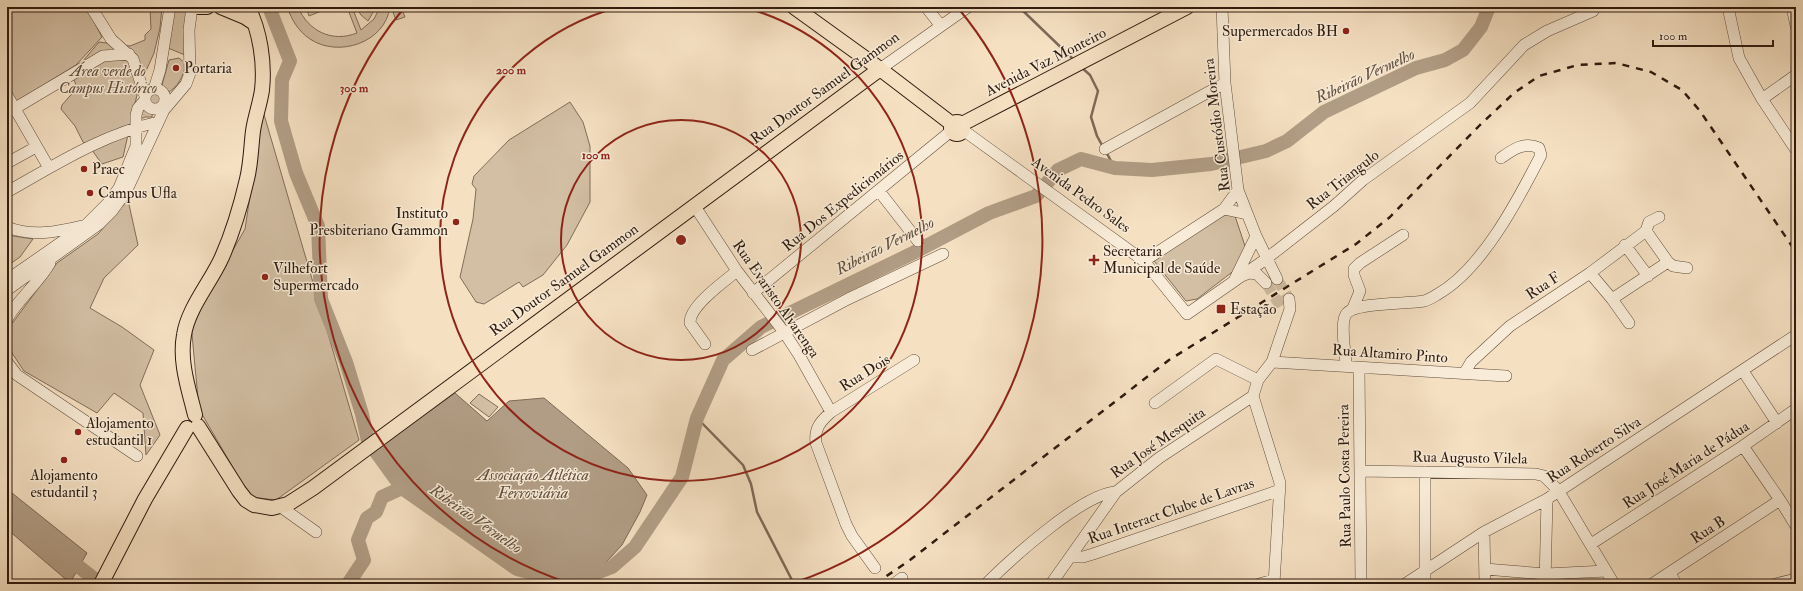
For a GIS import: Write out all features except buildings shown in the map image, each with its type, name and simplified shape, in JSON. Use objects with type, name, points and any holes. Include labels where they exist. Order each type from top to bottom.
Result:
[{"type":"main road","points":[[193,7],[207,7]]},
{"type":"main road","points":[[221,7],[245,17],[254,23]]},
{"type":"main road","points":[[248,7],[254,23],[261,53],[262,89],[254,129],[247,178],[236,220],[222,256],[188,319],[184,334],[183,358],[193,423],[246,500],[254,505],[264,508],[281,507]]},
{"type":"main road","name":"Avenida Pedro Sales","points":[[794,7],[957,127]]},
{"type":"main road","name":"Avenida Vaz Monteiro","points":[[957,127],[1187,7]]},
{"type":"main road","name":"Rua Doutor Samuel Gammon","points":[[281,507],[312,488],[386,435],[491,355],[595,281],[694,205],[880,69]]},
{"type":"main road","points":[[100,584],[144,499],[193,423]]},
{"type":"street","points":[[91,7],[111,39],[129,54],[136,65],[146,103],[152,108],[163,108]]},
{"type":"street","points":[[10,285],[86,225],[109,202],[119,188],[136,146],[135,129],[138,108],[150,90],[154,89],[160,70],[170,7]]},
{"type":"street","points":[[163,108],[186,84],[190,73],[189,30],[193,7]]},
{"type":"street","points":[[926,7],[941,26]]},
{"type":"street","name":"Rua Doutor Samuel Gammon","points":[[880,69],[968,7]]},
{"type":"street","name":"Rua Custódio Moreira","points":[[1222,7],[1225,83],[1238,190],[1266,259],[1277,279]]},
{"type":"street","points":[[1728,7],[1739,58],[1762,99],[1796,150]]},
{"type":"street","points":[[1792,7],[1796,26]]},
{"type":"street","name":"Rua Triangulo","points":[[1234,280],[1266,259],[1317,220],[1364,180],[1470,103],[1524,44],[1547,31],[1593,11]]},
{"type":"street","points":[[103,56],[111,39]]},
{"type":"street","points":[[11,111],[103,56],[129,54]]},
{"type":"street","points":[[1762,99],[1796,75]]},
{"type":"street","points":[[1105,149],[1225,83]]},
{"type":"street","points":[[10,285],[52,259],[99,224],[112,211],[126,192],[135,175],[163,108],[164,101],[162,92],[154,89]]},
{"type":"street","points":[[7,95],[11,111],[49,168]]},
{"type":"street","points":[[7,192],[99,142],[158,122]]},
{"type":"street","name":"Avenida Pedro Sales","points":[[957,127],[1144,261],[1187,314],[1234,280]]},
{"type":"street","name":"Rua Dos Expedicionários","points":[[754,293],[957,127]]},
{"type":"street","points":[[1346,366],[1343,319],[1348,311],[1354,308],[1426,301],[1458,280],[1495,236],[1521,194],[1542,155],[1539,148],[1533,145],[1516,147],[1501,158]]},
{"type":"street","points":[[7,163],[36,147]]},
{"type":"street","points":[[1144,261],[1224,209],[1238,190]]},
{"type":"street","points":[[879,191],[918,241]]},
{"type":"street","name":"Rua Evaristo Alvarenga","points":[[694,205],[737,270],[783,331],[799,355],[832,412]]},
{"type":"street","points":[[1224,209],[1247,214]]},
{"type":"street","name":"Rua F","points":[[1464,374],[1471,362],[1510,326],[1590,273],[1646,231],[1649,222],[1659,217]]},
{"type":"street","points":[[7,227],[30,233],[45,233],[86,225]]},
{"type":"street","points":[[1646,231],[1668,262],[1673,266],[1687,268]]},
{"type":"street","points":[[1354,308],[1360,291],[1354,275],[1354,269],[1360,263],[1403,235]]},
{"type":"street","points":[[1234,280],[1256,236]]},
{"type":"street","points":[[1626,245],[1648,276]]},
{"type":"street","points":[[752,350],[783,331],[877,284],[943,254]]},
{"type":"street","points":[[7,319],[19,300],[37,282],[52,259]]},
{"type":"street","points":[[1612,299],[1668,262]]},
{"type":"street","points":[[705,344],[690,323],[690,316],[704,299],[737,270]]},
{"type":"street","points":[[1234,280],[1253,273],[1262,278],[1266,283]]},
{"type":"street","points":[[1590,273],[1612,299],[1629,323]]},
{"type":"street","points":[[10,285],[19,300]]},
{"type":"street","points":[[1259,584],[1274,582],[1280,490],[1279,475],[1253,396],[1258,380],[1272,362],[1290,309],[1285,303]]},
{"type":"street","name":"Rua Roberto Silva","points":[[1405,584],[1484,532],[1547,499],[1558,490],[1743,371],[1796,335]]},
{"type":"street","points":[[1156,403],[1217,359],[1258,380]]},
{"type":"street","name":"Rua Dois","points":[[875,568],[849,530],[816,443],[816,431],[819,425],[832,412],[914,360]]},
{"type":"street","points":[[7,362],[17,375],[137,456]]},
{"type":"street","name":"Rua Altamiro Pinto","points":[[1272,362],[1506,376]]},
{"type":"street","name":"Rua Paulo Costa Pereira","points":[[1359,368],[1361,584]]},
{"type":"street","points":[[1743,371],[1777,423]]},
{"type":"street","name":"Rua José Mesquita","points":[[986,584],[1009,561],[1051,526],[1093,498],[1108,492],[1116,492],[1159,458],[1253,396]]},
{"type":"street","name":"Rua José Maria de Pádua","points":[[1591,544],[1743,446],[1796,409]]},
{"type":"street","points":[[1743,446],[1796,526]]},
{"type":"street","name":"Rua Augusto Vilela","points":[[1361,471],[1536,474],[1544,476],[1558,490],[1614,584]]},
{"type":"street","points":[[1424,584],[1425,472]]},
{"type":"street","name":"Rua Interact Clube de Lavras","points":[[1071,557],[1083,557],[1280,490]]},
{"type":"street","points":[[1051,584],[1116,492]]},
{"type":"street","points":[[1546,579],[1547,499]]},
{"type":"street","name":"Rua B","points":[[1652,584],[1780,500]]},
{"type":"street","points":[[281,507],[316,532]]},
{"type":"street","points":[[1484,532],[1486,569],[1485,584]]},
{"type":"street","points":[[1486,569],[1546,579],[1606,571]]},
{"type":"street","points":[[1670,573],[1676,584]]},
{"type":"street","points":[[1776,584],[1796,579]]},
{"type":"green space","points":[[7,7],[86,7],[102,37],[76,65],[14,103],[7,88]]},
{"type":"green space","name":"Área verde do Campus Histórico","points":[[150,7],[162,7],[160,28],[154,53],[146,71],[141,77],[123,157],[102,164],[89,146],[83,142],[75,126],[61,109],[62,105],[77,88],[72,74],[99,42],[130,46],[145,40],[145,35],[151,29]]},
{"type":"green space","points":[[174,7],[187,7],[185,55],[168,48]]},
{"type":"green space","points":[[287,7],[298,7],[308,23],[314,28],[322,33],[339,37],[357,33],[347,7],[352,7],[361,30],[374,19],[380,7],[390,7],[386,19],[379,30],[370,38],[359,44],[346,47],[334,47],[321,45],[306,36],[296,25]]},
{"type":"green space","points":[[306,7],[331,7],[309,16]]},
{"type":"green space","points":[[356,7],[376,7],[368,21],[361,15]]},
{"type":"green space","points":[[391,7],[401,7],[405,17],[396,20]]},
{"type":"green space","points":[[179,58],[186,64],[183,73],[177,85],[167,93],[162,85],[169,60]]},
{"type":"green space","points":[[154,92],[158,94],[160,98],[158,102],[154,104],[150,102],[148,98],[150,94]]},
{"type":"green space","points":[[570,102],[583,122],[590,146],[590,202],[567,245],[543,275],[523,287],[519,282],[484,304],[476,302],[460,277],[473,219],[476,189],[472,184],[474,176],[509,140]]},
{"type":"green space","points":[[143,104],[148,109],[153,109],[152,117],[145,117],[138,120]]},
{"type":"green space","name":"Vilhefort Supermercado","points":[[263,111],[359,440],[276,500],[250,497],[199,409],[191,324],[245,229]]},
{"type":"green space","points":[[128,200],[138,245],[104,278],[90,308],[122,327],[154,350],[140,385],[160,435],[146,455],[143,413],[114,393],[97,413],[24,371],[12,353],[9,341],[11,325],[57,263],[98,234]]},
{"type":"green space","points":[[1220,214],[1235,216],[1246,249],[1240,266],[1197,299],[1186,301],[1154,261]]},
{"type":"green space","points":[[7,235],[33,239],[20,257],[7,266]]},
{"type":"green space","points":[[479,394],[498,407],[489,417],[470,403]]},
{"type":"water","name":"Associação Atlética Ferroviária","points":[[455,393],[487,421],[509,401],[544,398],[628,468],[647,495],[640,512],[622,545],[600,569],[569,579],[526,569],[410,489],[380,447]]},
{"type":"water","points":[[7,489],[87,553],[70,583],[7,529]]},
{"type":"waterway","name":"Ribeirão Vermelho","points":[[269,7],[290,61],[282,80],[281,121],[296,173],[318,226],[321,299],[346,362],[362,414],[368,441],[402,488]]},
{"type":"waterway","points":[[1019,7],[1075,61]]},
{"type":"waterway","name":"Ribeirão Vermelho","points":[[348,584],[364,560],[358,540],[367,518],[376,512],[382,497],[402,488],[517,569],[570,583],[612,567],[635,547],[682,477],[697,418],[723,360],[761,327],[913,253],[989,213],[1036,196],[1058,170],[1081,159],[1115,168],[1152,170],[1211,164],[1266,151],[1287,141],[1324,112],[1416,68],[1445,60],[1463,50],[1481,27],[1489,7]]},
{"type":"waterway","points":[[1081,67],[1090,75],[1098,91],[1091,117],[1097,136],[1103,147]]},
{"type":"waterway","points":[[1106,152],[1115,168]]},
{"type":"waterway","points":[[697,418],[743,465],[751,484],[757,512],[794,584]]},
{"type":"waterway","name":"Ribeirão Vermelho","points":[[65,556],[101,584]]},
{"type":"tunnel","points":[[1277,279],[1289,299]]},
{"type":"tunnel","points":[[1266,283],[1281,307]]},
{"type":"railway","points":[[875,584],[910,560],[1169,360],[1356,244],[1390,217],[1480,125],[1514,93],[1539,76],[1578,65],[1616,63],[1651,72],[1682,90],[1700,111],[1796,252]]},
{"type":"place","name":"Supermercados BH","points":[[1346,31]]},
{"type":"place","name":"Portaria","points":[[176,68]]},
{"type":"place","name":"Praec","points":[[84,169]]},
{"type":"place","name":"Campus Ufla","points":[[90,193]]},
{"type":"place","name":"Instituto Presbiteriano Gammon","points":[[456,222]]},
{"type":"place","name":"Secretaria Municipal de Saúde","points":[[1094,260]]},
{"type":"place","name":"Vilhefort Supermercado","points":[[265,277]]},
{"type":"place","name":"Estação","points":[[1221,309]]},
{"type":"place","name":"Alojamento estudantil 1","points":[[78,432]]},
{"type":"place","name":"Alojamento estudantil 3","points":[[64,460]]}]
